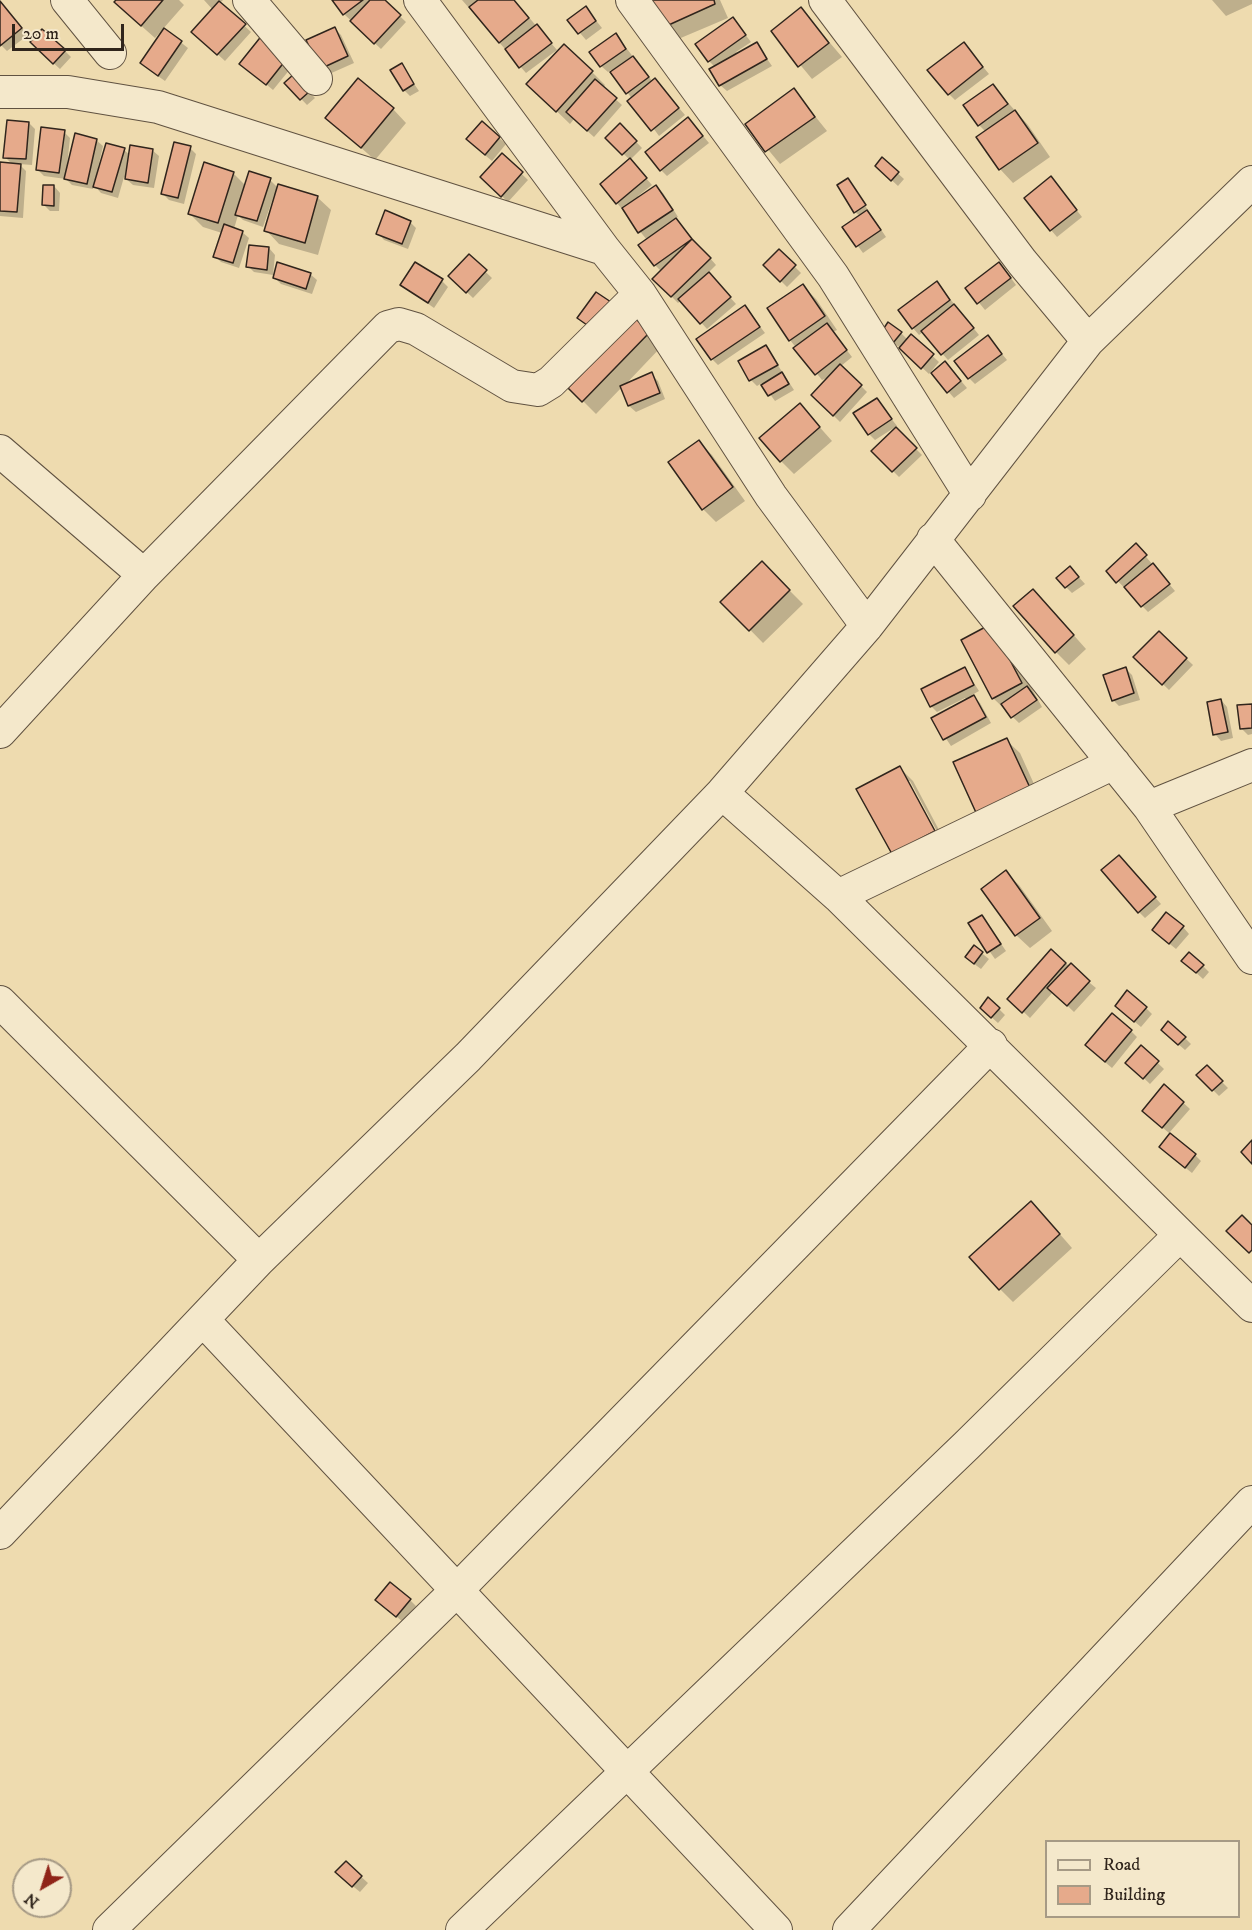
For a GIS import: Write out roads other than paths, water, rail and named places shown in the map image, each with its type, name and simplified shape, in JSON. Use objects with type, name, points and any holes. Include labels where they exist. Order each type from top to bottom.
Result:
[{"type":"street","points":[[67,0],[110,53]]},
{"type":"street","points":[[249,0],[316,80]]},
{"type":"street","points":[[420,0],[604,249],[640,294],[771,496],[867,626]]},
{"type":"street","points":[[632,0],[833,276],[970,495]]},
{"type":"street","points":[[825,0],[1022,262],[1088,341]]},
{"type":"street","points":[[0,92],[68,92],[158,106],[604,249]]},
{"type":"street","points":[[0,1533],[204,1321],[259,1260],[468,1057],[722,793],[867,626],[1088,341],[1252,182]]},
{"type":"street","points":[[0,732],[144,575],[388,327],[399,324],[416,329],[512,386],[538,390],[551,382],[640,294]]},
{"type":"street","points":[[0,451],[144,575]]},
{"type":"street","points":[[933,539],[1149,807],[1252,958]]},
{"type":"street","points":[[838,896],[1114,763]]},
{"type":"street","points":[[1149,807],[1252,765]]},
{"type":"street","points":[[722,793],[838,896],[1252,1306]]},
{"type":"street","points":[[0,1002],[259,1260]]},
{"type":"street","points":[[109,1930],[456,1591],[991,1045]]},
{"type":"street","points":[[462,1930],[966,1446],[1180,1235]]},
{"type":"street","points":[[204,1321],[776,1930]]},
{"type":"street","points":[[849,1930],[1252,1502]]}]
